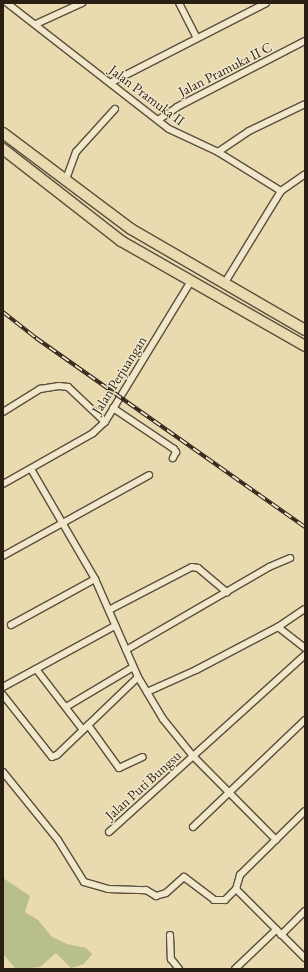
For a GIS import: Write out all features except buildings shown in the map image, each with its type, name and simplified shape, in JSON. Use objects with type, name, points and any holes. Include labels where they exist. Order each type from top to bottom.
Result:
[{"type":"main road","points":[[3,133],[65,182],[131,229],[305,330]]},
{"type":"main road","points":[[3,149],[121,241],[305,346]]},
{"type":"street","name":"Jalan Pramuka II","points":[[7,3],[158,120],[188,140],[218,152],[281,191]]},
{"type":"street","points":[[36,24],[82,3]]},
{"type":"street","points":[[179,3],[197,38]]},
{"type":"street","points":[[110,83],[266,3]]},
{"type":"street","name":"Jalan Pramuka II C","points":[[158,120],[189,100],[305,41]]},
{"type":"street","points":[[218,152],[249,131],[305,104]]},
{"type":"street","points":[[65,182],[76,152],[114,109]]},
{"type":"street","points":[[224,284],[281,191],[305,174]]},
{"type":"street","name":"Jalan Perjuangan","points":[[3,484],[93,433],[105,422],[191,281]]},
{"type":"street","points":[[3,412],[40,389],[59,386],[68,388],[105,422]]},
{"type":"street","points":[[113,408],[174,449],[176,452],[173,458]]},
{"type":"street","points":[[31,469],[95,579],[133,667],[163,719],[193,756],[276,840]]},
{"type":"street","points":[[3,556],[149,475]]},
{"type":"street","points":[[126,650],[269,567],[290,558]]},
{"type":"street","points":[[109,610],[192,567],[198,568],[227,592]]},
{"type":"street","points":[[10,625],[95,579]]},
{"type":"street","points":[[147,692],[196,670],[278,628],[305,609]]},
{"type":"street","points":[[3,687],[115,626]]},
{"type":"street","points":[[278,628],[305,648]]},
{"type":"street","name":"Jalan Puti Bungsu","points":[[109,832],[305,656]]},
{"type":"street","points":[[66,707],[133,667]]},
{"type":"street","points":[[36,668],[66,707],[118,768],[143,757]]},
{"type":"street","points":[[3,695],[52,757],[85,728],[138,677]]},
{"type":"street","points":[[193,827],[305,720]]},
{"type":"street","points":[[3,772],[58,840],[84,882],[108,889],[146,890],[161,896],[184,877],[210,897],[221,901],[236,889],[240,875],[305,811]]},
{"type":"street","points":[[236,889],[305,958]]},
{"type":"street","points":[[281,935],[305,911]]},
{"type":"street","points":[[235,969],[276,930]]},
{"type":"street","points":[[170,935],[172,959],[180,969]]},
{"type":"green space","points":[[3,878],[30,896],[25,912],[38,920],[52,937],[67,944],[86,948],[92,954],[84,964],[71,968],[56,953],[40,967],[16,969],[3,954]]},
{"type":"railway","points":[[3,312],[36,338],[305,527]]}]
